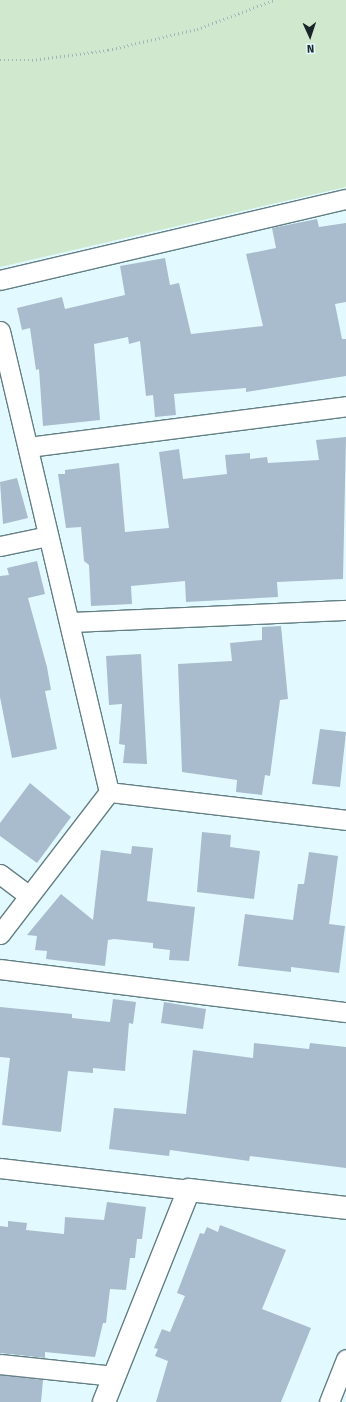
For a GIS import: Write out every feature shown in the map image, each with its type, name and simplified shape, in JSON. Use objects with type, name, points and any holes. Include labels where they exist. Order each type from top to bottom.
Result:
[{"type":"street","points":[[0,280],[346,199]]},
{"type":"street","points":[[0,331],[109,792]]},
{"type":"street","points":[[28,447],[346,406]]},
{"type":"street","points":[[0,546],[48,536]]},
{"type":"street","points":[[70,622],[346,610]]},
{"type":"street","points":[[109,792],[346,820]]},
{"type":"street","points":[[0,934],[109,792]]},
{"type":"street","points":[[0,874],[29,896]]},
{"type":"street","points":[[0,969],[346,1012]]},
{"type":"street","points":[[0,1168],[346,1208]]},
{"type":"street","points":[[104,1402],[189,1190]]},
{"type":"street","points":[[329,1402],[346,1359]]},
{"type":"street","points":[[0,1364],[114,1376]]},
{"type":"path","points":[[0,60],[70,56],[124,46],[197,28],[274,0]]},
{"type":"green space","points":[[0,0],[346,0],[346,187],[0,267]]},
{"type":"building","points":[[317,219],[319,227],[346,223],[346,302],[335,304],[342,339],[346,339],[346,376],[246,392],[246,388],[174,394],[176,415],[155,417],[153,395],[146,396],[140,341],[129,344],[128,337],[94,344],[100,420],[43,426],[39,369],[36,370],[30,328],[22,330],[17,308],[62,297],[65,309],[125,295],[120,266],[165,258],[170,285],[179,283],[191,334],[263,326],[246,254],[276,248],[272,228]]},
{"type":"building","points":[[346,437],[343,579],[277,582],[278,597],[186,602],[185,581],[131,586],[132,604],[91,606],[89,565],[84,561],[81,527],[66,528],[58,474],[65,474],[65,470],[119,463],[125,532],[169,528],[159,452],[179,449],[183,479],[227,474],[225,455],[250,453],[250,459],[267,457],[268,463],[319,460],[316,440]]},
{"type":"building","points":[[17,478],[28,518],[3,524],[0,482]]},
{"type":"building","points":[[37,561],[45,594],[28,598],[47,667],[51,690],[45,691],[57,749],[12,758],[0,697],[0,576],[9,575],[7,568]]},
{"type":"building","points":[[281,626],[288,699],[280,700],[270,776],[265,775],[262,795],[236,792],[237,780],[182,772],[178,664],[232,661],[230,643],[262,640],[262,627]]},
{"type":"building","points":[[141,654],[147,764],[123,763],[125,745],[119,744],[122,704],[109,705],[106,656]]},
{"type":"building","points":[[320,729],[346,732],[340,787],[312,784]]},
{"type":"building","points":[[30,783],[71,817],[37,863],[0,836],[0,823]]},
{"type":"building","points":[[202,832],[231,835],[230,847],[260,851],[254,899],[197,892]]},
{"type":"building","points":[[132,846],[153,848],[147,901],[195,907],[189,961],[169,960],[170,950],[153,948],[153,943],[114,939],[108,940],[105,966],[46,959],[47,951],[35,950],[37,936],[27,935],[61,894],[93,920],[101,850],[131,854]]},
{"type":"building","points":[[309,852],[338,856],[329,924],[345,926],[339,973],[291,967],[291,972],[238,966],[245,914],[293,920],[298,884],[304,884]]},
{"type":"building","points":[[113,999],[136,1002],[133,1024],[129,1023],[125,1071],[93,1068],[93,1073],[68,1071],[61,1132],[2,1125],[10,1058],[0,1057],[0,1007],[72,1014],[72,1018],[110,1022]]},
{"type":"building","points":[[164,1002],[206,1009],[203,1029],[161,1023]]},
{"type":"building","points":[[254,1043],[309,1049],[310,1043],[346,1047],[346,1168],[250,1156],[249,1161],[170,1150],[169,1156],[109,1149],[114,1108],[186,1114],[193,1050],[253,1058]]},
{"type":"building","points":[[107,1202],[146,1207],[142,1239],[137,1239],[135,1258],[130,1258],[126,1290],[110,1289],[106,1323],[103,1323],[95,1357],[45,1352],[45,1358],[0,1353],[0,1226],[8,1227],[8,1221],[27,1223],[26,1230],[64,1234],[65,1217],[104,1220]]},
{"type":"building","points":[[220,1225],[286,1250],[262,1309],[311,1328],[281,1402],[156,1402],[168,1361],[155,1356],[158,1349],[154,1348],[162,1329],[170,1332],[185,1296],[177,1293],[200,1233],[204,1234],[207,1227],[218,1232]]},
{"type":"building","points":[[0,1375],[43,1380],[41,1402],[0,1402]]}]
